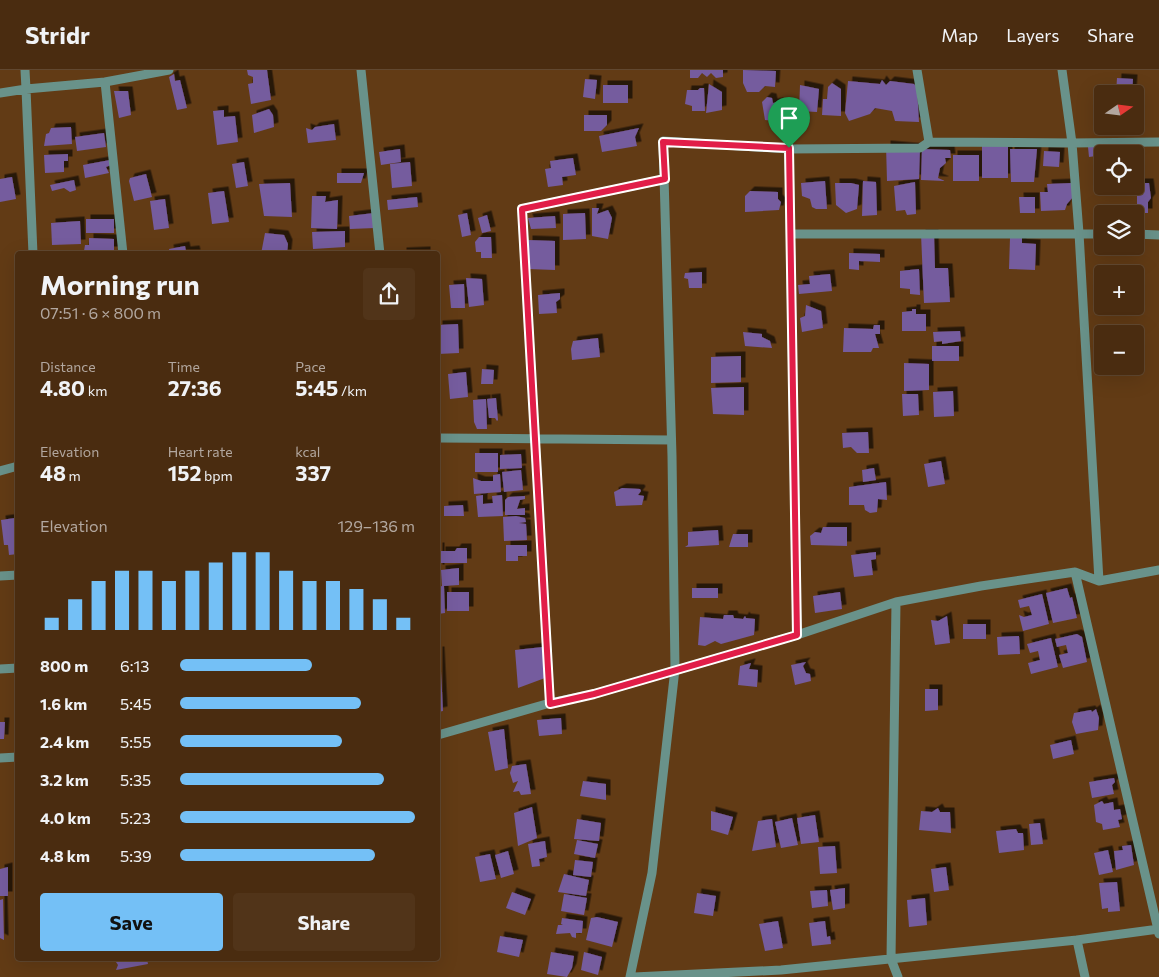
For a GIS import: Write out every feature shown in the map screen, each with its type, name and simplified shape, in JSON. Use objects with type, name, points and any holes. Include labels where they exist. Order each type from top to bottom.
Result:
[{"type":"street","points":[[24,70],[33,251]]},
{"type":"street","points":[[361,70],[380,251]]},
{"type":"street","points":[[917,70],[929,142]]},
{"type":"street","points":[[1062,70],[1072,143],[1079,233],[1099,581]]},
{"type":"street","points":[[0,93],[105,82],[163,71]]},
{"type":"street","points":[[105,82],[122,251]]},
{"type":"street","points":[[630,977],[652,873],[675,669],[663,142],[789,148],[920,148],[929,142],[1159,142]]},
{"type":"street","points":[[789,148],[797,635]]},
{"type":"street","points":[[550,704],[522,209],[665,179]]},
{"type":"street","points":[[791,234],[1094,234]]},
{"type":"street","points":[[1144,234],[1159,234]]},
{"type":"street","points":[[440,438],[671,440]]},
{"type":"street","points":[[0,471],[15,467]]},
{"type":"street","points":[[440,734],[550,704],[594,694],[797,635],[896,602],[981,586],[1075,572],[1099,581],[1159,570]]},
{"type":"street","points":[[634,977],[781,970],[1159,931],[1075,572]]},
{"type":"street","points":[[0,576],[15,575]]},
{"type":"street","points":[[896,602],[891,959],[898,977]]},
{"type":"street","points":[[0,669],[15,668]]},
{"type":"street","points":[[0,758],[15,757]]},
{"type":"street","points":[[1077,940],[1085,977]]},
{"type":"building","points":[[247,70],[267,70],[271,100],[251,104],[248,84],[253,83],[253,77],[248,75]]},
{"type":"building","points":[[690,70],[723,70],[723,77],[716,78],[711,73],[707,77],[702,73],[698,78],[690,78]]},
{"type":"building","points":[[743,70],[776,71],[775,87],[765,86],[759,92],[747,92],[743,83]]},
{"type":"building","points":[[174,74],[175,81],[180,80],[187,108],[177,110],[169,77]]},
{"type":"building","points":[[1117,78],[1133,79],[1133,85],[1117,85]]},
{"type":"building","points":[[585,79],[597,80],[595,99],[583,97]]},
{"type":"building","points":[[882,80],[886,85],[890,81],[914,84],[917,88],[919,122],[895,121],[892,111],[875,108],[870,114],[849,121],[845,113],[848,81],[880,84]]},
{"type":"building","points":[[832,83],[841,89],[841,116],[822,115],[823,99],[827,99],[828,87]]},
{"type":"building","points":[[709,84],[722,92],[722,110],[706,113]]},
{"type":"building","points":[[603,85],[628,85],[628,103],[603,103]]},
{"type":"building","points":[[800,85],[819,89],[817,112],[799,111]]},
{"type":"building","points":[[704,88],[705,111],[692,111],[692,106],[685,104],[687,90],[698,90]]},
{"type":"building","points":[[114,91],[128,91],[131,115],[119,118]]},
{"type":"building","points":[[767,97],[772,98],[773,103],[779,102],[780,115],[783,116],[784,122],[765,120],[762,102]]},
{"type":"building","points":[[269,109],[273,115],[274,127],[254,133],[252,115]]},
{"type":"building","points":[[224,110],[224,117],[235,116],[238,142],[217,145],[213,111]]},
{"type":"building","points":[[584,115],[607,115],[607,125],[601,131],[584,131]]},
{"type":"building","points":[[334,124],[336,140],[308,143],[306,128],[312,130],[315,127]]},
{"type":"building","points":[[71,127],[72,144],[44,146],[46,134],[49,133],[51,128]]},
{"type":"building","points":[[639,128],[635,137],[637,146],[602,152],[599,136]]},
{"type":"building","points":[[104,133],[106,147],[77,151],[75,137]]},
{"type":"building","points":[[982,144],[1008,144],[1008,178],[982,178]]},
{"type":"building","points":[[886,145],[920,148],[919,179],[887,181]]},
{"type":"building","points":[[1088,147],[1094,147],[1094,156],[1089,157]]},
{"type":"building","points":[[400,149],[401,162],[381,165],[379,152]]},
{"type":"building","points":[[922,149],[950,150],[951,158],[945,158],[946,163],[940,168],[938,178],[945,181],[921,180]]},
{"type":"building","points":[[1010,149],[1037,149],[1034,182],[1011,182]]},
{"type":"building","points":[[1044,151],[1060,152],[1059,167],[1043,166]]},
{"type":"building","points":[[68,154],[68,161],[64,161],[64,172],[45,173],[44,155]]},
{"type":"building","points":[[953,155],[979,155],[979,181],[953,181]]},
{"type":"building","points":[[573,158],[576,175],[562,177],[563,185],[548,187],[545,169],[551,168],[550,161]]},
{"type":"building","points":[[110,160],[111,165],[106,167],[109,173],[85,178],[83,165]]},
{"type":"building","points":[[244,162],[248,186],[236,188],[232,164]]},
{"type":"building","points":[[410,162],[412,186],[392,188],[390,164]]},
{"type":"building","points":[[337,173],[364,173],[361,183],[337,183]]},
{"type":"building","points":[[146,174],[152,197],[134,201],[130,178]]},
{"type":"building","points":[[12,177],[16,199],[0,202],[0,179]]},
{"type":"building","points":[[74,180],[76,190],[70,192],[64,188],[52,191],[50,185]]},
{"type":"building","points":[[825,181],[827,209],[816,209],[812,207],[810,199],[802,196],[801,183]]},
{"type":"building","points":[[863,181],[876,182],[877,215],[862,216]]},
{"type":"building","points":[[915,182],[916,214],[907,215],[905,210],[896,211],[894,186]]},
{"type":"building","points":[[290,183],[292,217],[264,216],[259,184]]},
{"type":"building","points":[[835,183],[859,185],[857,209],[846,213],[836,205]]},
{"type":"building","points":[[1072,183],[1073,197],[1065,210],[1041,211],[1040,192],[1048,192],[1047,184]]},
{"type":"building","points":[[1144,183],[1149,183],[1151,198],[1148,202],[1148,213],[1144,213],[1144,205],[1137,205],[1137,195],[1144,195]]},
{"type":"building","points":[[224,191],[229,222],[212,224],[208,193]]},
{"type":"building","points":[[750,191],[778,192],[778,199],[781,202],[779,210],[745,212],[745,196]]},
{"type":"building","points":[[312,196],[326,196],[325,202],[338,200],[337,229],[311,228]]},
{"type":"building","points":[[417,197],[418,207],[388,210],[387,200]]},
{"type":"building","points":[[1019,197],[1035,197],[1035,213],[1020,213]]},
{"type":"building","points":[[165,199],[169,228],[154,230],[150,201]]},
{"type":"building","points":[[592,208],[599,208],[597,214],[608,210],[612,218],[608,239],[592,236]]},
{"type":"building","points":[[374,213],[375,228],[350,229],[349,216]]},
{"type":"building","points":[[467,213],[471,235],[462,237],[458,215]]},
{"type":"building","points":[[585,213],[586,239],[563,240],[563,214]]},
{"type":"building","points":[[487,215],[491,231],[482,233],[478,218]]},
{"type":"building","points":[[555,216],[556,228],[531,229],[528,218]]},
{"type":"building","points":[[86,219],[114,219],[114,233],[86,233]]},
{"type":"building","points":[[80,221],[81,244],[52,245],[51,223]]},
{"type":"building","points":[[345,231],[345,247],[313,249],[312,232]]},
{"type":"building","points":[[265,233],[284,235],[288,244],[287,251],[262,251]]},
{"type":"building","points":[[921,234],[934,234],[935,268],[948,268],[950,302],[924,303]]},
{"type":"building","points":[[479,237],[491,237],[492,258],[481,258],[481,252],[476,252],[475,242]]},
{"type":"building","points":[[89,238],[114,239],[114,251],[84,251],[85,245],[89,245]]},
{"type":"building","points":[[1010,238],[1022,238],[1022,243],[1036,244],[1035,270],[1009,269]]},
{"type":"building","points":[[528,240],[555,241],[555,270],[528,269]]},
{"type":"building","points":[[185,246],[186,251],[169,251],[169,249]]},
{"type":"building","points":[[849,253],[880,254],[880,262],[859,261],[859,270],[849,269]]},
{"type":"building","points":[[919,269],[920,295],[910,294],[910,289],[900,288],[900,271]]},
{"type":"building","points":[[702,272],[702,288],[689,288],[688,279],[684,278],[685,273]]},
{"type":"building","points":[[830,274],[832,291],[799,294],[798,285],[810,284],[809,276]]},
{"type":"building","points":[[466,278],[482,279],[484,305],[469,307]]},
{"type":"building","points":[[464,284],[465,308],[451,308],[449,285]]},
{"type":"building","points":[[560,293],[560,299],[556,302],[557,313],[539,314],[538,295]]},
{"type":"building","points":[[806,305],[821,311],[823,328],[802,332],[800,318],[805,316]]},
{"type":"building","points":[[912,309],[916,309],[916,314],[926,314],[926,331],[902,331],[902,312],[912,311]]},
{"type":"building","points":[[458,324],[459,353],[440,354],[440,325]]},
{"type":"building","points":[[874,325],[880,325],[880,334],[875,334],[879,348],[873,348],[871,352],[843,352],[844,328],[873,329]]},
{"type":"building","points":[[960,331],[961,341],[942,344],[942,341],[934,342],[933,332]]},
{"type":"building","points":[[743,332],[762,334],[762,337],[770,341],[772,348],[745,346]]},
{"type":"building","points":[[598,338],[600,357],[572,360],[571,349],[573,341]]},
{"type":"building","points":[[932,346],[959,346],[959,361],[932,361]]},
{"type":"building","points":[[741,356],[741,382],[711,383],[711,357]]},
{"type":"building","points":[[904,363],[929,364],[929,390],[904,391]]},
{"type":"building","points":[[482,369],[494,370],[493,384],[481,384]]},
{"type":"building","points":[[466,372],[468,397],[450,399],[448,374]]},
{"type":"building","points":[[744,387],[744,415],[713,414],[711,388]]},
{"type":"building","points":[[953,391],[954,416],[934,417],[933,392]]},
{"type":"building","points":[[902,394],[918,394],[919,415],[903,416]]},
{"type":"building","points":[[496,398],[497,421],[495,418],[489,418],[487,399]]},
{"type":"building","points":[[486,399],[487,429],[477,429],[474,422],[473,400]]},
{"type":"building","points":[[868,432],[869,453],[857,453],[851,447],[843,448],[842,433]]},
{"type":"building","points":[[475,453],[498,453],[498,472],[475,472]]},
{"type":"building","points":[[521,454],[522,468],[500,469],[500,455]]},
{"type":"building","points":[[941,461],[945,484],[928,487],[924,464]]},
{"type":"building","points":[[874,468],[876,480],[863,482],[862,470]]},
{"type":"building","points":[[521,470],[523,490],[504,492],[502,472]]},
{"type":"building","points":[[500,474],[501,492],[474,494],[473,478],[481,481],[493,481],[493,475]]},
{"type":"building","points":[[886,482],[887,500],[878,499],[877,512],[870,513],[865,510],[864,505],[849,505],[849,487]]},
{"type":"building","points":[[622,488],[640,489],[641,491],[638,495],[644,496],[642,505],[616,506],[614,492]]},
{"type":"building","points":[[483,495],[483,504],[493,503],[492,496],[502,495],[503,516],[478,517],[476,496]]},
{"type":"building","points":[[525,496],[525,499],[520,500],[517,509],[525,508],[525,515],[505,515],[505,500],[508,497]]},
{"type":"building","points":[[463,505],[464,516],[444,516],[444,506]]},
{"type":"building","points":[[516,516],[525,518],[526,522],[519,523],[526,524],[527,540],[504,541],[503,517]]},
{"type":"building","points":[[15,518],[15,554],[9,555],[8,545],[4,545],[1,520]]},
{"type":"building","points":[[823,527],[847,527],[847,546],[811,545],[810,536],[815,532],[821,533]]},
{"type":"building","points":[[718,530],[719,545],[685,547],[688,545],[688,532]]},
{"type":"building","points":[[733,534],[748,534],[748,547],[729,547]]},
{"type":"building","points":[[506,545],[527,545],[527,556],[518,556],[518,561],[506,561]]},
{"type":"building","points":[[457,548],[467,548],[467,563],[441,563],[441,551],[455,551]]},
{"type":"building","points":[[876,552],[876,559],[871,560],[873,575],[854,577],[851,555]]},
{"type":"building","points":[[459,568],[459,585],[444,586],[445,613],[440,614],[440,586],[442,586],[441,570]]},
{"type":"building","points":[[692,588],[718,588],[718,598],[692,598]]},
{"type":"building","points":[[1067,588],[1070,598],[1072,597],[1077,618],[1053,623],[1046,593]]},
{"type":"building","points":[[447,592],[469,592],[469,611],[447,611]]},
{"type":"building","points":[[840,592],[842,609],[815,613],[813,596]]},
{"type":"building","points":[[1042,594],[1049,624],[1023,631],[1019,615],[1024,617],[1032,615],[1029,606],[1020,608],[1018,600]]},
{"type":"building","points":[[724,615],[733,615],[734,618],[743,619],[745,616],[746,618],[755,619],[754,635],[721,644],[715,641],[705,646],[698,645],[700,617],[723,619]]},
{"type":"building","points":[[947,616],[950,643],[935,645],[931,620],[938,621]]},
{"type":"building","points":[[963,624],[986,624],[986,639],[963,639]]},
{"type":"building","points":[[1077,634],[1082,637],[1087,662],[1063,668],[1059,655],[1068,653],[1066,645],[1057,647],[1055,639]]},
{"type":"building","points":[[1019,636],[1020,654],[998,655],[997,637]]},
{"type":"building","points":[[1051,638],[1058,667],[1031,674],[1028,663],[1040,660],[1038,651],[1030,653],[1027,644]]},
{"type":"building","points":[[543,647],[545,678],[518,688],[515,650]]},
{"type":"building","points":[[440,651],[443,711],[440,712]]},
{"type":"building","points":[[806,662],[803,666],[806,673],[810,674],[811,681],[795,685],[791,665]]},
{"type":"building","points":[[751,663],[749,669],[758,670],[757,687],[738,685],[740,666]]},
{"type":"building","points":[[925,689],[938,689],[938,710],[925,711]]},
{"type":"building","points":[[1096,709],[1099,718],[1098,730],[1076,734],[1072,722],[1074,713],[1091,710],[1092,712]]},
{"type":"building","points":[[561,718],[562,734],[539,736],[537,720]]},
{"type":"building","points":[[0,722],[5,722],[4,739],[0,739]]},
{"type":"building","points":[[504,729],[508,768],[495,771],[488,732]]},
{"type":"building","points":[[1071,740],[1074,754],[1053,759],[1050,745]]},
{"type":"building","points":[[526,764],[531,794],[521,795],[519,791],[513,792],[518,781],[513,783],[510,773],[512,766]]},
{"type":"building","points":[[1114,778],[1115,782],[1112,785],[1114,794],[1092,798],[1089,782]]},
{"type":"building","points":[[583,781],[606,784],[606,800],[580,796]]},
{"type":"building","points":[[1102,801],[1104,804],[1113,802],[1114,810],[1120,809],[1122,819],[1118,820],[1120,827],[1103,830],[1102,824],[1096,822],[1094,805]]},
{"type":"building","points":[[532,807],[537,838],[518,846],[514,813]]},
{"type":"building","points":[[938,808],[940,812],[950,812],[951,833],[919,830],[921,811],[932,812]]},
{"type":"building","points":[[711,811],[733,817],[728,835],[711,830]]},
{"type":"building","points":[[815,815],[819,842],[801,844],[797,818]]},
{"type":"building","points":[[792,818],[798,845],[781,848],[775,822]]},
{"type":"building","points":[[577,819],[601,823],[599,841],[574,839]]},
{"type":"building","points":[[772,819],[776,847],[752,851],[758,821]]},
{"type":"building","points":[[1040,823],[1043,844],[1031,845],[1029,824]]},
{"type":"building","points":[[1016,829],[1018,833],[1023,833],[1024,850],[999,853],[996,831]]},
{"type":"building","points":[[577,840],[598,844],[595,858],[574,854]]},
{"type":"building","points":[[545,841],[547,857],[539,859],[540,866],[532,867],[528,844]]},
{"type":"building","points":[[1131,845],[1134,865],[1116,870],[1114,851],[1123,850],[1122,846]]},
{"type":"building","points":[[835,846],[837,873],[820,874],[818,847]]},
{"type":"building","points":[[1108,850],[1113,872],[1099,875],[1094,853]]},
{"type":"building","points":[[508,851],[514,874],[501,878],[495,855]]},
{"type":"building","points":[[490,854],[496,879],[480,882],[475,857]]},
{"type":"building","points":[[575,860],[593,862],[591,877],[573,875]]},
{"type":"building","points":[[8,867],[8,896],[0,896],[0,869]]},
{"type":"building","points":[[946,867],[949,890],[934,892],[931,869]]},
{"type":"building","points":[[564,874],[589,880],[586,896],[558,892]]},
{"type":"building","points":[[1117,882],[1120,911],[1108,912],[1108,908],[1102,909],[1099,883]]},
{"type":"building","points":[[845,888],[845,908],[833,910],[830,890]]},
{"type":"building","points":[[827,890],[828,906],[812,908],[810,891]]},
{"type":"building","points":[[512,892],[531,899],[525,915],[506,908]]},
{"type":"building","points":[[697,893],[716,896],[713,916],[694,913]]},
{"type":"building","points":[[564,894],[587,898],[584,915],[561,911]]},
{"type":"building","points":[[925,898],[927,925],[909,927],[907,900]]},
{"type":"building","points":[[3,899],[4,940],[0,938],[0,900]]},
{"type":"building","points":[[597,917],[618,922],[612,947],[586,940],[591,918]]},
{"type":"building","points":[[562,918],[583,921],[582,933],[576,933],[576,938],[572,937],[570,933],[556,934],[558,925],[563,925],[561,924]]},
{"type":"building","points":[[778,921],[783,948],[765,951],[759,924]]},
{"type":"building","points":[[825,921],[827,937],[830,936],[831,944],[812,946],[809,923]]},
{"type":"building","points":[[500,936],[523,940],[519,957],[497,952]]},
{"type":"building","points":[[551,952],[574,956],[572,968],[567,977],[547,974]]},
{"type":"building","points":[[584,952],[602,957],[598,975],[581,970]]},
{"type":"building","points":[[115,961],[147,961],[148,964],[116,970],[118,965]]},
{"type":"route","points":[[663,142],[789,148],[797,635],[594,694],[550,704],[522,209],[665,179],[663,142]]}]
